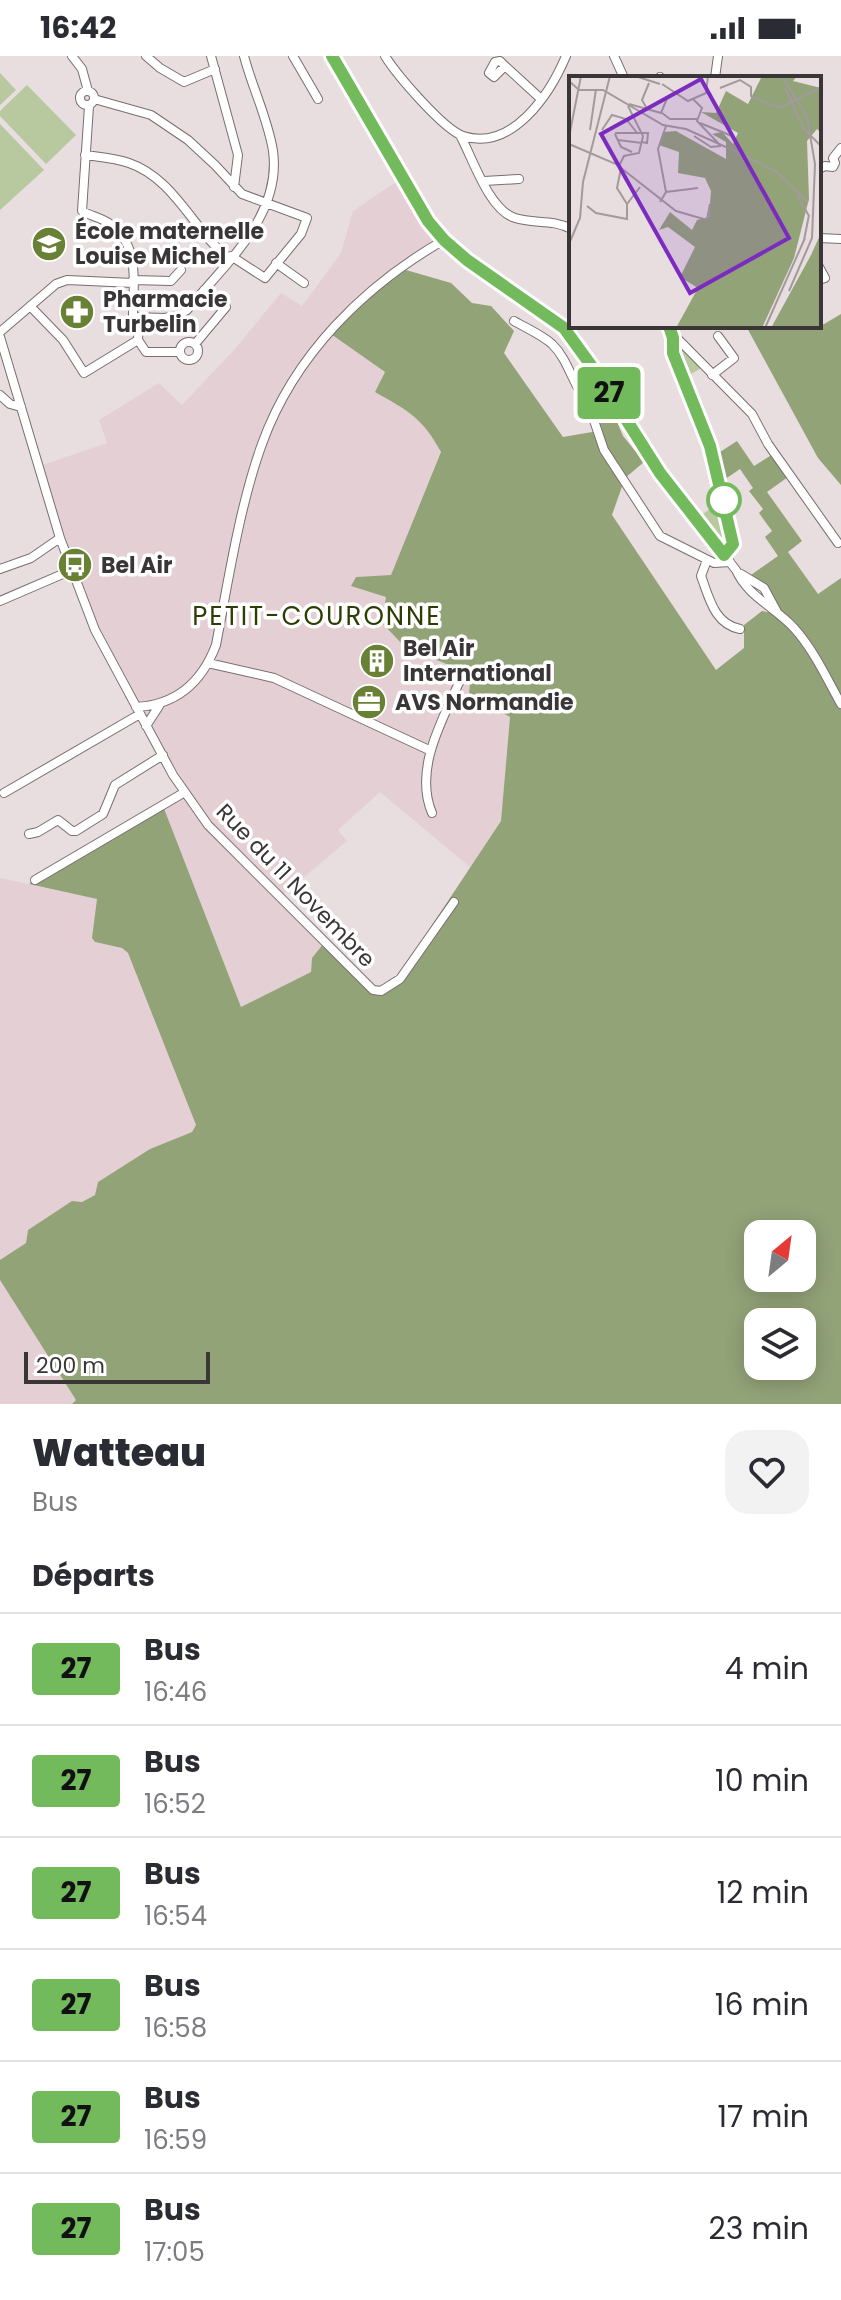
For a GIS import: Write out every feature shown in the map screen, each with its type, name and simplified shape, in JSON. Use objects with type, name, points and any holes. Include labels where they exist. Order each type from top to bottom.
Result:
[{"type":"street","points":[[72,56],[82,69],[88,91],[93,94],[82,211],[110,224],[130,246],[133,258],[133,317],[178,316],[187,310],[262,217],[268,204],[274,170],[272,149],[244,56]]},
{"type":"street","points":[[146,56],[184,82],[215,69]]},
{"type":"street","points":[[211,56],[238,155],[234,188]]},
{"type":"street","points":[[293,56],[318,99]]},
{"type":"street","points":[[332,56],[428,221],[467,260],[564,328],[589,361],[660,473],[736,570],[764,588],[779,616],[794,628],[817,660],[841,704]]},
{"type":"street","points":[[385,56],[397,76],[414,94],[460,135],[496,206],[515,218],[561,223],[569,228]]},
{"type":"street","points":[[460,135],[476,138],[499,136],[521,121],[558,75],[566,56]]},
{"type":"street","points":[[614,56],[623,76]]},
{"type":"street","points":[[715,76],[718,56]]},
{"type":"street","points":[[505,66],[541,99]]},
{"type":"street","points":[[85,155],[131,163],[154,178],[167,189],[212,245],[265,278],[301,234],[307,218],[242,194],[215,165],[165,123],[136,109],[92,102]]},
{"type":"street","points":[[830,166],[841,148]]},
{"type":"street","points":[[484,181],[519,179]]},
{"type":"street","points":[[821,238],[841,239]]},
{"type":"street","points":[[4,793],[138,711],[159,706],[175,697],[195,680],[208,663],[216,645],[254,467],[263,440],[287,392],[309,356],[350,309],[399,268],[444,240]]},
{"type":"street","points":[[276,263],[304,283]]},
{"type":"street","points":[[0,334],[56,284],[67,280],[171,281],[181,270]]},
{"type":"street","points":[[195,344],[226,307],[204,290]]},
{"type":"street","points":[[30,306],[63,340],[84,373],[138,340]]},
{"type":"street","points":[[139,317],[138,340],[146,352],[179,352]]},
{"type":"street","points":[[514,321],[551,343],[588,403],[604,450],[660,536],[721,565],[733,544],[717,471],[697,409],[673,353],[670,329]]},
{"type":"street","points":[[670,329],[752,414],[768,444],[838,543]]},
{"type":"street","name":"Rue du 11 Novembre","points":[[0,334],[2,353],[60,538],[95,630],[146,726],[208,825],[373,990],[381,991],[400,979],[454,902]]},
{"type":"street","points":[[712,375],[734,358],[718,336]]},
{"type":"street","points":[[179,352],[186,342],[195,344]]},
{"type":"street","points":[[179,352],[184,359],[193,360],[198,353],[195,344]]},
{"type":"street","points":[[0,395],[10,404],[21,407]]},
{"type":"street","points":[[588,403],[607,415],[622,414]]},
{"type":"street","points":[[0,556],[2,568],[31,558],[60,538]]},
{"type":"street","points":[[707,560],[701,576],[711,604],[721,620],[740,629]]},
{"type":"street","points":[[0,601],[72,570]]},
{"type":"street","points":[[208,663],[274,678],[429,750]]},
{"type":"street","points":[[432,813],[427,802],[429,750],[462,676]]},
{"type":"street","points":[[146,726],[159,706]]},
{"type":"street","points":[[29,834],[58,820],[76,831],[103,814],[115,785],[163,755]]},
{"type":"street","points":[[35,880],[185,792]]},
{"type":"shaded area","points":[[399,180],[439,242],[379,289],[385,372],[375,392],[418,417],[441,452],[391,575],[356,577],[386,597],[405,647],[472,674],[469,693],[510,717],[501,821],[471,868],[380,792],[338,830],[347,841],[278,899],[324,943],[312,958],[311,972],[241,1007],[163,806],[190,792],[123,681],[96,628],[63,538],[43,465],[107,443],[99,420],[159,383],[182,405],[234,350],[281,293],[302,306],[341,253],[353,211]]},
{"type":"shaded area","points":[[0,878],[97,899],[95,942],[122,948],[128,953],[196,1125],[192,1132],[150,1149],[99,1181],[95,1195],[82,1202],[72,1201],[28,1230],[26,1243],[0,1260]]},
{"type":"shaded area","points":[[0,1280],[77,1401],[72,1404],[0,1404]]},
{"type":"green space","points":[[0,73],[16,90],[0,105]]},
{"type":"green space","points":[[27,85],[76,135],[46,164],[0,116],[0,111]]},
{"type":"green space","points":[[0,124],[44,170],[0,210]]},
{"type":"green space","points":[[406,270],[451,283],[472,303],[491,306],[514,331],[504,353],[563,437],[598,431],[594,412],[601,410],[617,422],[623,436],[644,462],[625,478],[612,515],[716,670],[744,648],[744,625],[762,611],[786,616],[748,577],[778,556],[765,537],[772,531],[759,513],[763,509],[749,491],[753,488],[740,469],[724,480],[717,454],[737,441],[754,466],[773,454],[788,477],[767,492],[802,541],[788,552],[818,594],[841,578],[841,1404],[72,1404],[76,1400],[0,1280],[0,1260],[26,1243],[28,1230],[72,1201],[82,1202],[95,1195],[98,1182],[150,1149],[192,1132],[196,1125],[128,953],[122,948],[95,942],[92,938],[97,899],[29,884],[163,806],[241,1007],[311,972],[312,958],[324,943],[370,990],[393,984],[501,821],[510,717],[469,693],[471,674],[405,647],[382,623],[386,597],[351,586],[356,577],[391,575],[441,452],[413,416],[375,392],[385,372],[331,334],[379,289]]},
{"type":"green space","points":[[841,314],[841,485],[818,458],[747,328],[814,330]]},
{"type":"green space","points":[[680,348],[701,368],[688,376],[677,352]]},
{"type":"green space","points":[[720,502],[729,541],[726,545],[700,516]]},
{"type":"bus line","name":"27","points":[[332,56],[428,221],[467,260],[564,328],[598,375],[660,473],[724,555],[733,544],[730,523],[710,446],[673,353],[670,328]]},
{"type":"place","name":"École maternelle Louise Michel","points":[[49,244]]},
{"type":"place","name":"Pharmacie Turbelin","points":[[77,312]]},
{"type":"place","name":"Bel Air","points":[[75,565]]},
{"type":"place","name":"Bel Air International","points":[[377,661]]},
{"type":"place","name":"AVS Normandie","points":[[369,702]]},
{"type":"district","name":"PETIT-COURONNE","points":[[317,616]]}]
